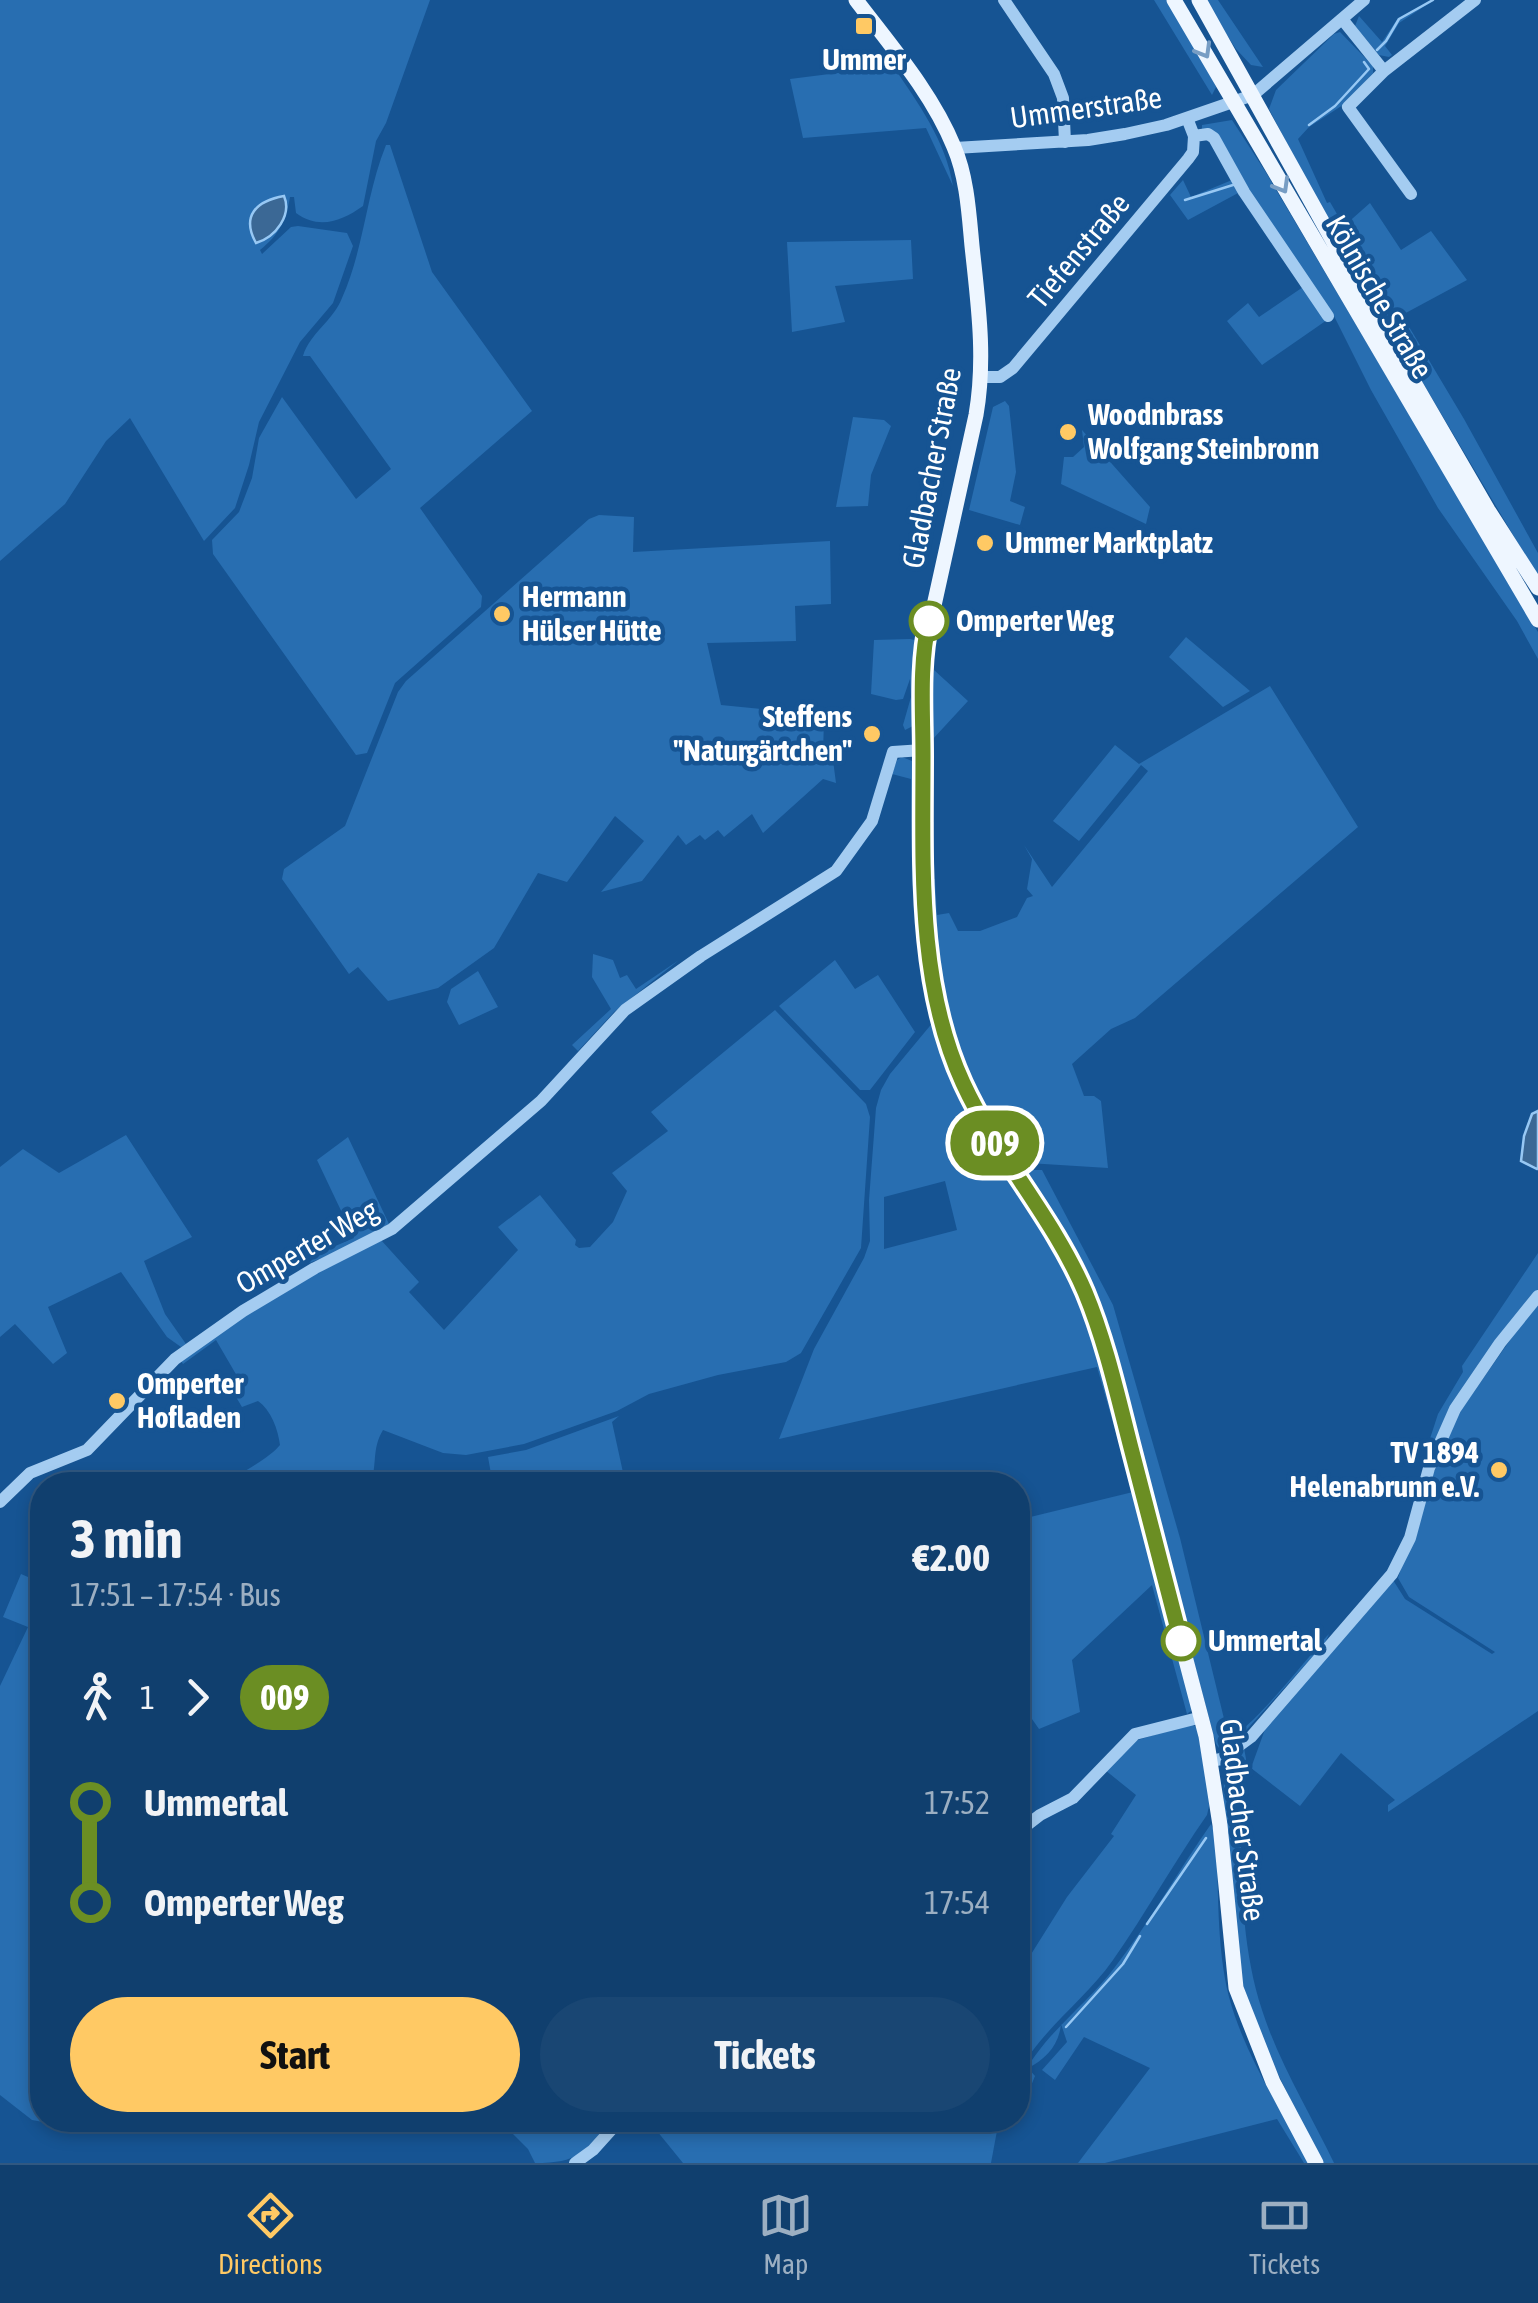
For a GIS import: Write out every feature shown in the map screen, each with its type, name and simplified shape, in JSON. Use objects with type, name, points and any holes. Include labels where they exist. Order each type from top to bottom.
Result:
[{"type":"main road","name":"Gladbacher Straße","points":[[856,0],[928,98],[955,148],[969,216],[981,327],[982,377],[967,462],[922,660],[926,898],[936,1010],[964,1086],[1000,1151],[1068,1256],[1098,1326],[1202,1717],[1211,1761],[1236,1988],[1273,2082],[1316,2163]]},
{"type":"main road","name":"Kölnische Straße","points":[[1174,0],[1538,620]]},
{"type":"main road","name":"Kölnische Straße","points":[[1199,0],[1468,476],[1538,588]]},
{"type":"street","points":[[1004,0],[1054,74],[1063,98],[1065,142]]},
{"type":"street","name":"Ummerstraße","points":[[955,148],[1065,142],[1125,134],[1254,95],[1364,0]]},
{"type":"street","points":[[1410,194],[1348,107],[1384,71],[1475,0]]},
{"type":"street","points":[[1342,19],[1384,71]]},
{"type":"street","points":[[1187,118],[1194,136],[1208,134],[1214,138],[1244,192],[1328,316]]},
{"type":"street","name":"Tiefenstraße","points":[[982,377],[1000,377],[1013,368],[1168,186],[1193,152],[1194,136]]},
{"type":"street","name":"Omperter Weg","points":[[32,1472],[87,1450],[175,1358],[216,1330],[314,1268],[392,1229],[541,1101],[626,1010],[701,956],[836,871],[872,821],[893,752],[923,750]]},
{"type":"street","points":[[1211,1761],[1221,1759],[1251,1737],[1392,1574],[1410,1538],[1429,1468],[1455,1409],[1538,1296]]},
{"type":"street","name":"Omperter Weg","points":[[0,1502],[30,1473]]},
{"type":"street","points":[[1030,1825],[1074,1798],[1136,1734],[1202,1717]]},
{"type":"street","points":[[575,2163],[609,2132]]},
{"type":"shaded area","points":[[0,0],[430,0],[376,141],[363,206],[339,219],[313,221],[296,213],[294,197],[290,197],[281,226],[260,250],[262,254],[291,227],[298,226],[347,233],[353,246],[333,303],[300,342],[259,422],[235,508],[204,541],[130,418],[106,441],[65,504],[0,561]]},
{"type":"shaded area","points":[[1154,0],[1168,0],[1211,74],[1216,87],[1212,95]]},
{"type":"shaded area","points":[[1204,0],[1218,0],[1263,67],[1251,65],[1236,49]]},
{"type":"shaded area","points":[[1434,0],[1399,23],[1385,46],[1392,55],[1389,57],[1379,55],[1355,26],[1359,16],[1382,42],[1398,18]]},
{"type":"shaded area","points":[[1340,32],[1373,66],[1373,73],[1346,103],[1298,139],[1327,203],[1330,202],[1344,226],[1370,203],[1401,250],[1431,231],[1467,280],[1402,315],[1538,553],[1538,577],[1334,233],[1269,109],[1276,90]]},
{"type":"shaded area","points":[[893,66],[938,138],[953,186],[926,128],[803,138],[790,79]]},
{"type":"shaded area","points":[[1232,120],[1538,632],[1538,659],[1517,621],[1438,508],[1334,316],[1202,131],[1202,125]]},
{"type":"shaded area","points":[[386,145],[390,145],[432,272],[532,411],[420,508],[482,596],[481,607],[395,683],[367,753],[356,755],[213,554],[212,540],[239,512],[252,478],[259,438],[282,397],[356,499],[391,469],[310,356],[303,356],[338,306],[349,279]]},
{"type":"shaded area","points":[[1183,180],[1191,197],[1232,180],[1240,192],[1188,220],[1170,195]]},
{"type":"shaded area","points":[[284,196],[284,218],[270,236],[256,243],[250,225],[254,211]]},
{"type":"shaded area","points":[[911,240],[913,279],[835,286],[845,322],[792,332],[787,242]]},
{"type":"shaded area","points":[[1306,285],[1327,320],[1262,365],[1227,321],[1248,303],[1259,317]]},
{"type":"shaded area","points":[[1005,401],[1009,406],[1016,472],[1010,501],[1025,507],[1020,525],[969,510],[993,407]]},
{"type":"shaded area","points":[[853,417],[884,420],[891,426],[871,475],[868,506],[836,507]]},
{"type":"shaded area","points":[[1082,430],[1150,507],[1146,524],[1061,484],[1064,457],[1073,457],[1084,447]]},
{"type":"shaded area","points":[[599,515],[634,517],[633,552],[830,541],[831,604],[795,606],[796,641],[707,643],[721,705],[824,715],[823,759],[833,760],[836,783],[823,779],[763,833],[752,814],[724,837],[718,830],[705,840],[700,835],[686,845],[678,835],[642,881],[601,892],[644,841],[615,816],[567,882],[538,873],[494,948],[438,988],[388,1001],[358,967],[349,974],[282,879],[284,869],[345,826],[398,692],[406,681],[589,519]]},
{"type":"shaded area","points":[[1186,637],[1250,691],[1223,707],[1169,657]]},
{"type":"shaded area","points":[[874,640],[919,641],[915,725],[905,730],[910,679],[903,699],[871,694]]},
{"type":"shaded area","points":[[934,670],[968,701],[932,740],[932,678]]},
{"type":"shaded area","points":[[1270,686],[1358,827],[1135,1018],[1111,1029],[1072,1064],[1084,1096],[1101,1101],[1108,1168],[1012,1162],[968,1082],[944,1019],[930,879],[935,879],[937,915],[949,913],[958,931],[980,931],[1017,917],[1027,898],[1033,896],[1027,889],[1032,859],[1024,845],[1052,887],[1148,771],[1141,765],[1079,841],[1053,821],[1115,745],[1139,764]]},
{"type":"shaded area","points":[[902,757],[912,761],[914,767],[928,1007],[912,879],[911,779],[892,774]]},
{"type":"shaded area","points":[[593,954],[613,960],[620,978],[627,975],[636,989],[679,960],[614,1012],[578,1051],[572,1045],[611,1009],[592,977]]},
{"type":"shaded area","points":[[835,960],[855,989],[878,975],[915,1032],[870,1090],[860,1090],[779,1006]]},
{"type":"shaded area","points":[[478,971],[498,1007],[459,1025],[447,1002],[451,989]]},
{"type":"shaded area","points":[[775,1010],[866,1104],[870,1117],[861,1248],[801,1353],[786,1362],[649,1394],[617,1411],[524,1444],[466,1455],[443,1453],[383,1430],[374,1471],[243,1472],[280,1445],[267,1409],[258,1401],[242,1407],[227,1382],[237,1376],[216,1340],[183,1364],[181,1361],[278,1292],[381,1240],[419,1282],[409,1292],[444,1330],[518,1250],[498,1227],[540,1195],[576,1240],[575,1245],[590,1247],[613,1222],[627,1191],[612,1173],[668,1131],[651,1112]]},
{"type":"shaded area","points":[[934,1021],[1077,1289],[1073,1291],[1100,1350],[1139,1498],[1138,1510],[1143,1513],[1192,1710],[1187,1714],[1152,1585],[1072,1660],[1080,1712],[1039,1729],[1030,1716],[1030,1517],[1133,1492],[1097,1367],[779,1439],[814,1349],[870,1241],[869,1200],[876,1108],[881,1090]],"holes":[[[945,1181],[957,1230],[884,1249],[884,1197]]]},
{"type":"shaded area","points":[[1538,1111],[1537,1169],[1521,1161],[1524,1136],[1532,1114]]},
{"type":"shaded area","points":[[126,1135],[192,1237],[144,1261],[165,1314],[186,1344],[181,1347],[167,1337],[121,1272],[48,1307],[67,1353],[53,1364],[15,1324],[0,1337],[0,1167],[23,1149],[59,1173]]},
{"type":"shaded area","points":[[348,1137],[389,1224],[309,1263],[319,1253],[354,1238],[317,1160]]},
{"type":"shaded area","points":[[1026,1170],[1042,1170],[1113,1305],[1180,1538],[1231,1736],[1266,1707],[1329,1634],[1325,1643],[1230,1748],[1221,1751],[1216,1744],[1112,1360],[1024,1178]]},
{"type":"shaded area","points":[[1538,1253],[1538,1290],[1427,1459],[1425,1454],[1438,1414],[1463,1372],[1462,1366]]},
{"type":"shaded area","points":[[1538,1300],[1538,1711],[1388,1812],[1388,1805],[1395,1800],[1341,1753],[1300,1806],[1251,1768],[1268,1721],[1393,1580],[1405,1599],[1492,1654],[1495,1652],[1409,1597],[1398,1578],[1427,1488],[1459,1413]]},
{"type":"shaded area","points":[[619,1416],[612,1422],[623,1472],[491,1472],[488,1457],[526,1450]]},
{"type":"shaded area","points":[[21,1574],[30,1578],[30,2118],[0,2095],[0,1686],[28,1627],[3,1617]]},
{"type":"shaded area","points":[[1190,1724],[1197,1727],[1210,1802],[1207,1815],[1113,1960],[1030,2054],[1030,1956],[1067,1897],[1114,1836],[1111,1834],[1136,1795],[1105,1770],[1128,1743]]},
{"type":"shaded area","points":[[1244,1748],[1246,1759],[1233,1831],[1241,1835],[1251,1968],[1277,2049],[1334,2163],[1321,2163],[1251,2018],[1240,1976],[1223,1808],[1224,1777]]},
{"type":"shaded area","points":[[1211,1824],[1216,1835],[1220,1937],[1229,1997],[1254,2061],[1310,2163],[1304,2163],[1277,2119],[1105,2163],[1078,2163],[1150,2068],[1084,2037],[1055,2080],[1042,2070],[1067,2042],[1061,2025],[1128,1950]]},
{"type":"shaded area","points":[[1061,2026],[1050,2050],[1030,2067]]},
{"type":"shaded area","points":[[511,2132],[602,2132],[580,2154],[561,2161],[535,2163],[528,2149]]},
{"type":"shaded area","points":[[658,2132],[997,2132],[991,2163],[683,2163]]},
{"type":"waterway","points":[[1377,50],[1399,19],[1433,0]]},
{"type":"waterway","points":[[1309,125],[1335,106],[1369,69],[1364,62]]},
{"type":"waterway","points":[[1185,200],[1233,185]]},
{"type":"waterway","points":[[1147,1924],[1206,1838]]},
{"type":"waterway","points":[[1066,2027],[1123,1964],[1140,1936]]},
{"type":"bus line","name":"009","points":[[929,621],[922,660],[923,798],[926,898],[936,1010],[964,1086],[1000,1151],[1068,1256],[1098,1326],[1181,1641]]},
{"type":"place","name":"Ummer","points":[[864,26]]},
{"type":"place","name":"Woodnbrass Wolfgang Steinbronn","points":[[1068,432]]},
{"type":"place","name":"Ummer Marktplatz","points":[[985,543]]},
{"type":"place","name":"Hermann Hülser Hütte","points":[[502,614]]},
{"type":"place","name":"Omperter Weg","points":[[929,621]]},
{"type":"place","name":"Steffens \"Naturgärtchen\"","points":[[872,734]]},
{"type":"place","name":"Omperter Hofladen","points":[[117,1401]]},
{"type":"place","name":"TV 1894 Helenabrunn e.V.","points":[[1499,1470]]},
{"type":"place","name":"Ummertal","points":[[1181,1641]]}]
